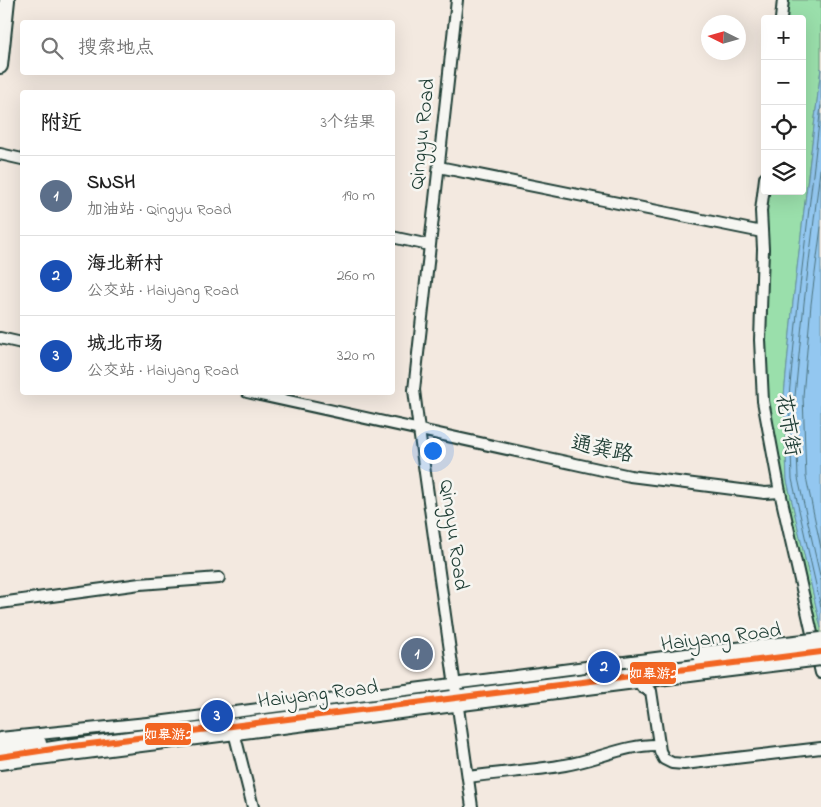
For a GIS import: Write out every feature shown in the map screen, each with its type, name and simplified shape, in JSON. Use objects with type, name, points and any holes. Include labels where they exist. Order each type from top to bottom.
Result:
[{"type":"main road","points":[[0,66],[8,0]]},
{"type":"main road","name":"Haiyang Road","points":[[0,746],[134,732],[637,672],[821,645]]},
{"type":"main road","name":"Haiyang Road","points":[[704,663],[821,652]]},
{"type":"main road","name":"Haiyang Road","points":[[0,757],[234,730],[456,694]]},
{"type":"street","name":"Qingyu Road","points":[[457,0],[414,390],[472,807]]},
{"type":"street","points":[[782,15],[783,0]]},
{"type":"street","points":[[0,154],[20,159]]},
{"type":"street","points":[[439,167],[762,232]]},
{"type":"street","name":"花市街","points":[[763,195],[761,211],[761,377],[763,401],[780,492],[821,673]]},
{"type":"street","points":[[395,238],[429,245]]},
{"type":"street","points":[[0,338],[20,343]]},
{"type":"street","name":"通龚路","points":[[261,395],[630,476],[764,493],[780,492]]},
{"type":"street","points":[[0,603],[140,584],[219,578]]},
{"type":"street","points":[[704,663],[821,638]]},
{"type":"street","points":[[704,663],[821,660]]},
{"type":"street","points":[[637,672],[642,687],[651,691],[660,751],[664,759],[672,763],[684,764],[821,748]]},
{"type":"street","points":[[0,738],[456,694]]},
{"type":"street","points":[[0,764],[234,730],[253,807]]},
{"type":"street","points":[[468,777],[566,765],[619,750],[646,745],[659,745]]},
{"type":"green space","points":[[786,0],[821,0],[821,68],[806,193],[806,15],[784,15]]},
{"type":"green space","points":[[766,195],[806,195],[784,396],[787,480],[821,628],[821,647],[804,585],[785,495],[764,373],[767,228],[764,212]]},
{"type":"water","points":[[821,68],[821,628],[787,480],[784,396]]},
{"type":"transit line","name":"如皋游2","points":[[0,757],[66,747],[821,652]]},
{"type":"place","name":"SNSH","points":[[417,654]]},
{"type":"place","name":"海北新村","points":[[604,667]]},
{"type":"place","name":"城北市场","points":[[217,716]]}]
